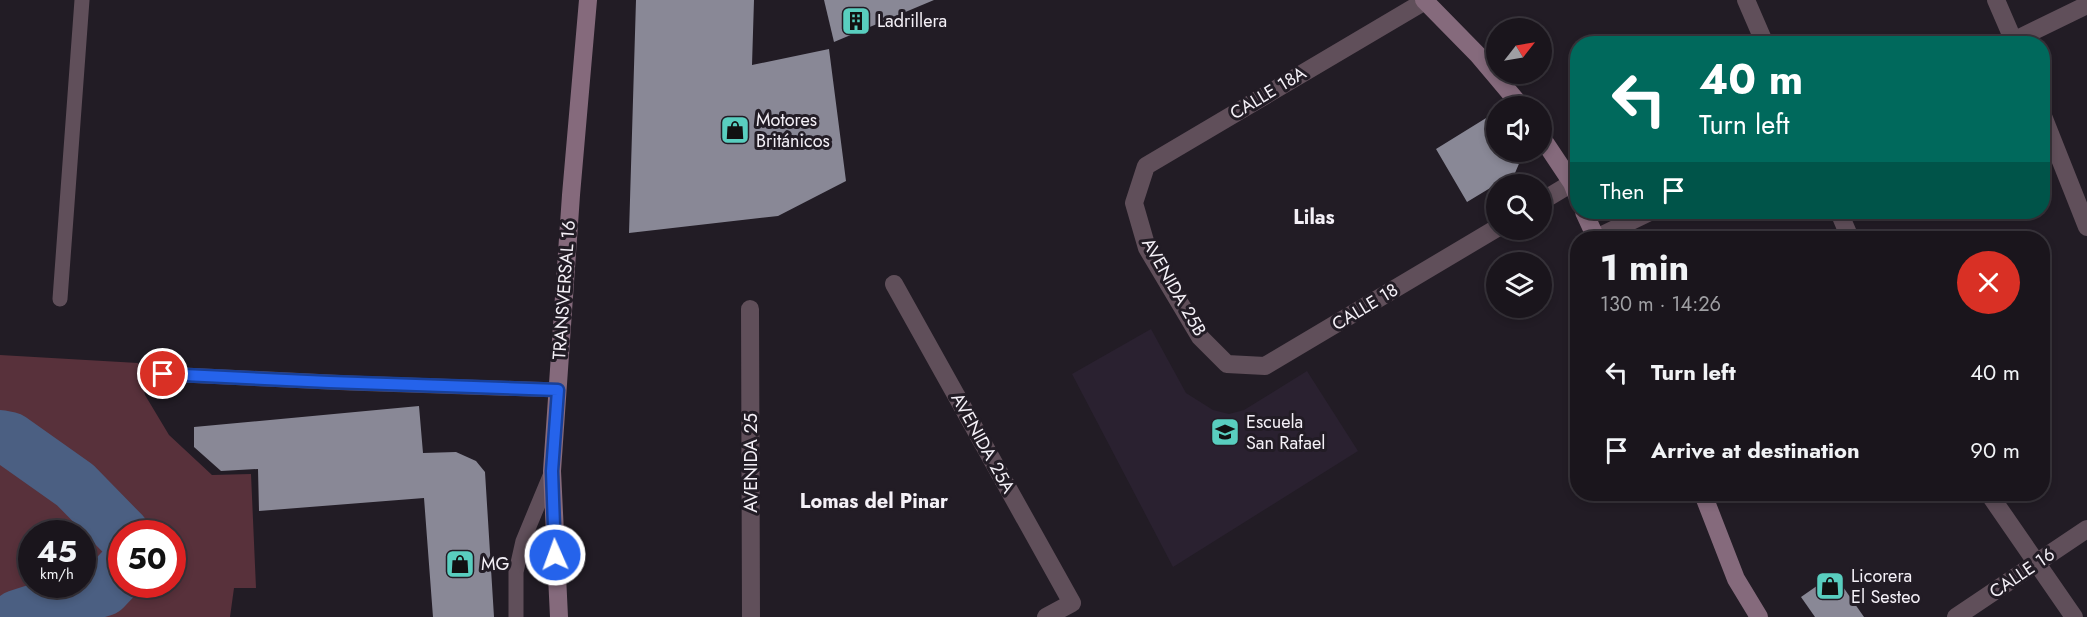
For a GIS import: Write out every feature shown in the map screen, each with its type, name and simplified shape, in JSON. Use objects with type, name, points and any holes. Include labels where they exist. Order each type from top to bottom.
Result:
[{"type":"main road","name":"TRANSVERSAL 16","points":[[559,617],[552,471],[571,195],[588,0]]},
{"type":"main road","points":[[1424,0],[1478,55],[1513,96]]},
{"type":"main road","points":[[1552,154],[1570,182]]},
{"type":"main road","points":[[1706,501],[1736,579],[1759,617]]},
{"type":"street","name":"CALLE 18A","points":[[1134,203],[1146,166],[1424,0]]},
{"type":"street","points":[[1746,0],[1762,36]]},
{"type":"street","points":[[1996,0],[2010,36]]},
{"type":"street","points":[[2024,36],[2087,5]]},
{"type":"street","points":[[2050,134],[2087,227]]},
{"type":"street","points":[[1552,198],[1570,192]]},
{"type":"street","name":"AVENIDA 25B","points":[[1134,203],[1147,248],[1200,337],[1227,364]]},
{"type":"street","points":[[1611,231],[1635,219]]},
{"type":"street","name":"CALLE 18","points":[[1227,364],[1265,366],[1486,235]]},
{"type":"street","name":"AVENIDA 25A","points":[[894,284],[1072,603],[1046,617]]},
{"type":"street","name":"AVENIDA 25","points":[[750,309],[751,617]]},
{"type":"street","points":[[1994,501],[2074,617]]},
{"type":"street","name":"CALLE 16","points":[[1956,617],[2087,529]]},
{"type":"lane","points":[[60,299],[82,0]]},
{"type":"lane","points":[[163,374],[315,382],[558,390]]},
{"type":"lane","points":[[516,617],[516,572],[523,541],[552,471]]},
{"type":"shaded area","name":"Escuela San Rafael","points":[[1151,329],[1186,393],[1213,410],[1229,414],[1244,410],[1307,371],[1358,451],[1173,567],[1072,374]]},
{"type":"shaded area","points":[[0,355],[138,363],[145,395],[169,435],[212,475],[251,474],[256,588],[234,588],[230,617],[0,617]]},
{"type":"building","name":"Motores Británicos","points":[[636,0],[754,0],[752,65],[829,49],[846,181],[778,216],[629,233]]},
{"type":"building","name":"Ladrillera","points":[[824,0],[934,0],[834,42]]},
{"type":"building","points":[[1486,118],[1486,162],[1520,162],[1513,174],[1486,174],[1486,191],[1467,202],[1436,149]]},
{"type":"building","name":"MG","points":[[419,406],[423,453],[456,452],[476,461],[485,472],[494,617],[433,617],[424,498],[259,511],[258,469],[221,471],[194,447],[194,427]]},
{"type":"building","name":"Licorera El Sesteo","points":[[1834,574],[1864,617],[1815,617],[1801,597]]},
{"type":"waterway","points":[[0,437],[10,439],[75,485],[109,520]]},
{"type":"waterway","points":[[17,617],[104,589],[108,585]]},
{"type":"place","name":"Ladrillera","points":[[856,21]]},
{"type":"place","name":"Motores Británicos","points":[[735,130]]},
{"type":"place","name":"Escuela San Rafael","points":[[1225,432]]},
{"type":"place","name":"MG","points":[[460,564]]},
{"type":"place","name":"Licorera El Sesteo","points":[[1830,586]]},
{"type":"district","name":"Lilas","points":[[1314,217]]},
{"type":"district","name":"Lomas del Pinar","points":[[874,501]]},
{"type":"route","points":[[163,374],[558,390],[552,471],[555,555]]}]
